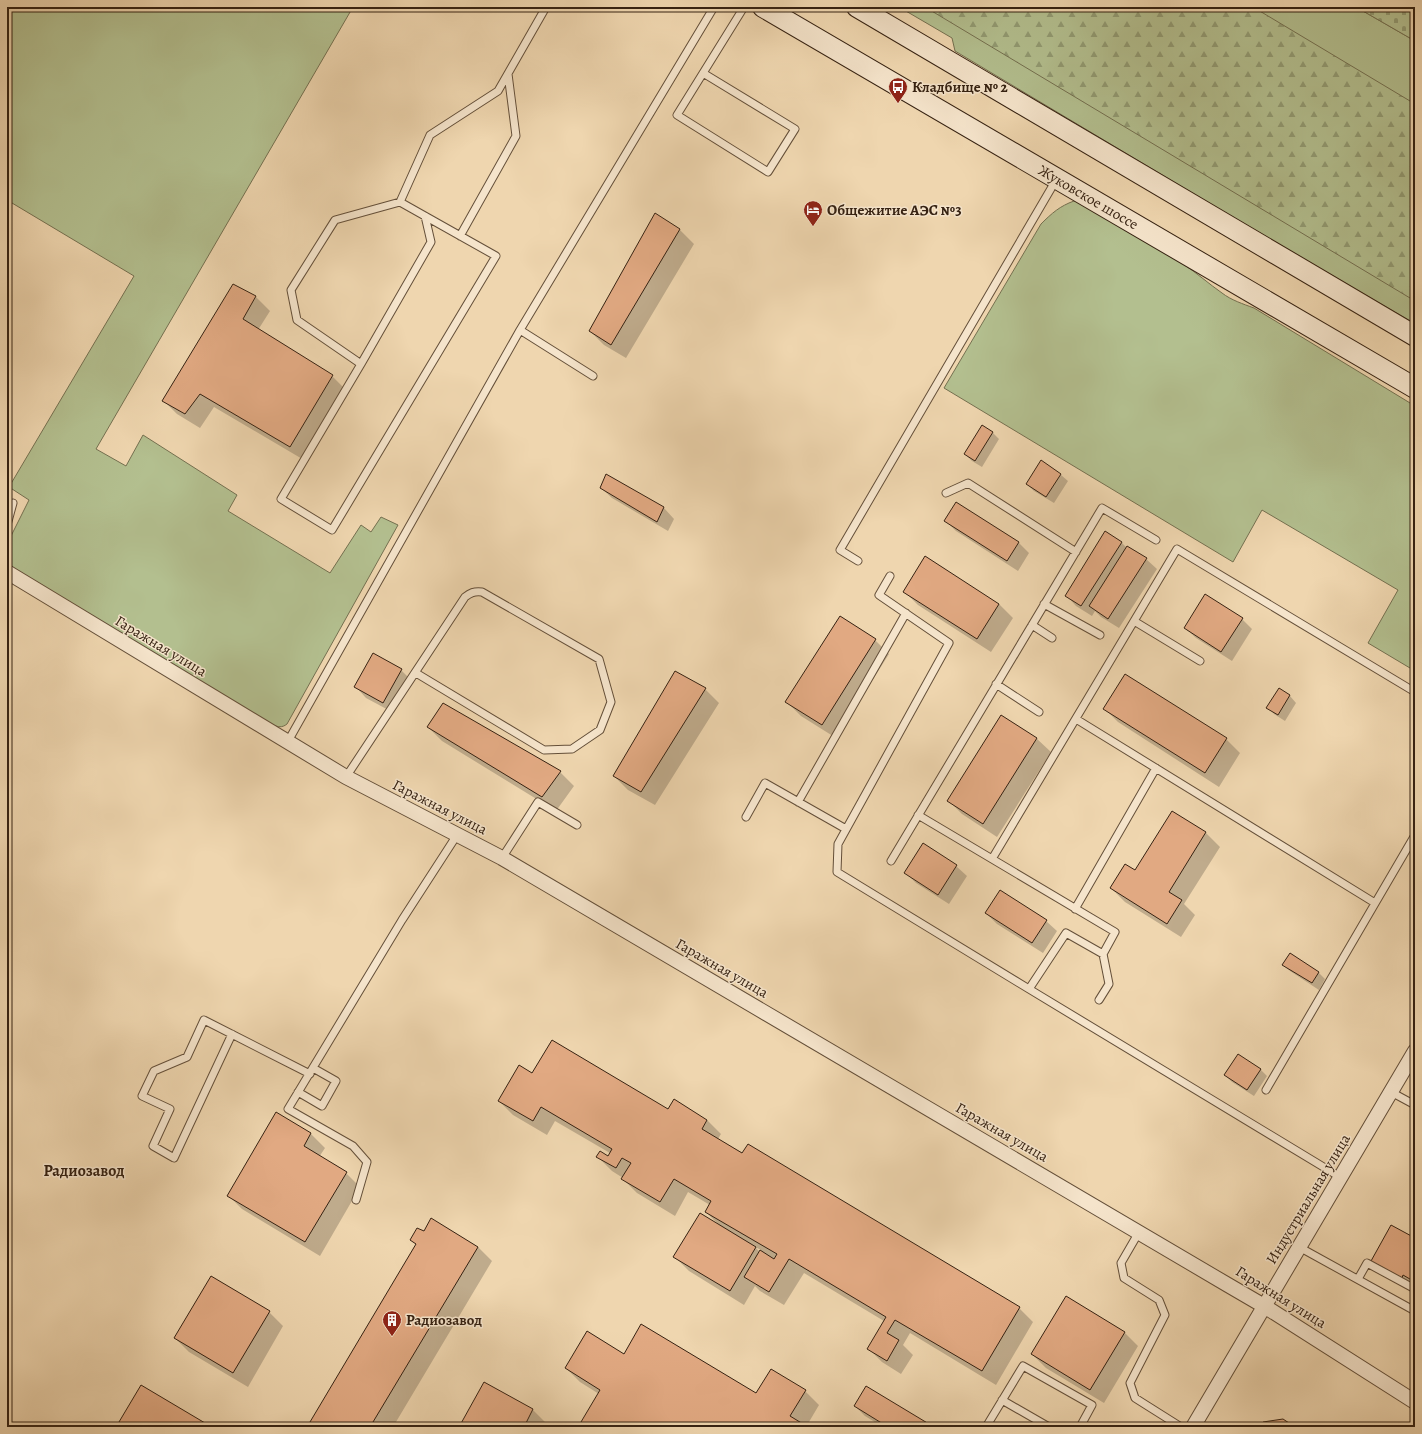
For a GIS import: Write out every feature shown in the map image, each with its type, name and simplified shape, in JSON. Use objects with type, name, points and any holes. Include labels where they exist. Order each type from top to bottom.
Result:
[{"type":"main road","name":"Жуковское шоссе","points":[[763,7],[1415,388]]},
{"type":"main road","points":[[857,7],[1415,336]]},
{"type":"street","name":"Гаражная улица","points":[[7,572],[346,777],[502,858],[1139,1232],[1264,1306],[1415,1402]]},
{"type":"street","name":"Индустриальная улица","points":[[1193,1427],[1415,1051]]},
{"type":"lane","points":[[400,202],[430,135],[498,92],[546,7]]},
{"type":"lane","points":[[288,743],[520,330],[714,7]]},
{"type":"lane","points":[[703,73],[795,129],[768,172],[677,115],[708,64],[744,7]]},
{"type":"lane","points":[[460,236],[516,136],[508,74]]},
{"type":"lane","points":[[858,561],[840,550],[1057,179]]},
{"type":"lane","points":[[361,364],[297,320],[291,290],[335,220],[400,202],[496,256],[332,530],[281,499],[361,364],[431,242],[424,216]]},
{"type":"lane","points":[[520,330],[593,376]]},
{"type":"lane","points":[[946,493],[968,483],[1076,552]]},
{"type":"lane","points":[[7,524],[13,503]]},
{"type":"lane","points":[[891,861],[1102,508],[1156,540]]},
{"type":"lane","points":[[992,859],[1177,549],[1415,692]]},
{"type":"lane","points":[[890,576],[879,595],[949,643],[838,844],[837,872],[1340,1178]]},
{"type":"lane","points":[[346,777],[465,597],[476,591],[482,592],[599,659],[611,702],[600,730],[572,749],[544,750],[416,673]]},
{"type":"lane","points":[[1044,604],[1100,635]]},
{"type":"lane","points":[[798,802],[906,613]]},
{"type":"lane","points":[[1134,621],[1200,661]]},
{"type":"lane","points":[[1032,625],[1052,638]]},
{"type":"lane","points":[[996,684],[1039,712]]},
{"type":"lane","points":[[1076,719],[1375,903]]},
{"type":"lane","points":[[1076,909],[1156,768]]},
{"type":"lane","points":[[746,817],[765,784],[846,829]]},
{"type":"lane","points":[[502,858],[538,802],[577,825]]},
{"type":"lane","points":[[918,815],[1115,932],[1103,954],[1109,984],[1099,1000]]},
{"type":"lane","points":[[356,1200],[367,1162],[353,1146],[288,1109],[402,920],[457,835]]},
{"type":"lane","points":[[1266,1090],[1415,835]]},
{"type":"lane","points":[[1029,989],[1066,933],[1103,954]]},
{"type":"lane","points":[[232,1034],[174,1158],[153,1146],[170,1109],[142,1096],[154,1071],[188,1057],[204,1020],[311,1071],[336,1081],[322,1106],[298,1092]]},
{"type":"lane","points":[[1391,1092],[1415,1105]]},
{"type":"lane","points":[[1139,1232],[1121,1263],[1124,1278],[1160,1300],[1165,1315],[1130,1383],[1134,1398],[1181,1427]]},
{"type":"lane","points":[[1299,1247],[1415,1311]]},
{"type":"lane","points":[[1358,1280],[1367,1263],[1415,1289]]},
{"type":"lane","points":[[986,1427],[1023,1366],[1092,1405],[1080,1427]]},
{"type":"lane","points":[[1002,1400],[1049,1427]]},
{"type":"green space","points":[[7,7],[353,7],[96,449],[126,466],[143,435],[237,495],[228,511],[330,573],[361,525],[371,532],[381,517],[398,525],[287,724],[282,727],[273,725],[12,567],[8,557],[7,544],[29,500],[9,487],[134,276],[7,200]]},
{"type":"green space","points":[[899,7],[1356,7],[1415,41],[1415,324],[955,51],[952,38]]},
{"type":"green space","points":[[925,7],[1253,7],[1415,104],[1415,301]]},
{"type":"green space","points":[[1356,7],[1415,7],[1415,41]]},
{"type":"green space","points":[[1074,201],[1082,203],[1183,264],[1237,302],[1254,308],[1415,406],[1415,671],[1368,643],[1398,590],[1262,510],[1233,562],[944,388],[1041,224],[1056,210]]},
{"type":"building","points":[[655,213],[680,229],[611,345],[589,331]]},
{"type":"building","points":[[233,284],[256,296],[243,319],[333,375],[290,447],[200,394],[185,414],[162,401]]},
{"type":"building","points":[[982,425],[993,432],[975,461],[964,454]]},
{"type":"building","points":[[1041,460],[1061,474],[1046,497],[1026,484]]},
{"type":"building","points":[[606,474],[664,507],[657,522],[600,488]]},
{"type":"building","points":[[956,502],[1019,542],[1007,561],[944,521]]},
{"type":"building","points":[[1105,531],[1122,542],[1081,606],[1065,596]]},
{"type":"building","points":[[1127,546],[1147,558],[1108,619],[1089,606]]},
{"type":"building","points":[[925,556],[999,604],[977,639],[903,592]]},
{"type":"building","points":[[1205,594],[1243,618],[1221,652],[1184,628]]},
{"type":"building","points":[[840,616],[876,639],[822,725],[785,702]]},
{"type":"building","points":[[373,653],[402,669],[383,703],[354,687]]},
{"type":"building","points":[[675,671],[706,688],[641,792],[613,776]]},
{"type":"building","points":[[1125,674],[1227,738],[1205,773],[1103,709]]},
{"type":"building","points":[[1279,688],[1290,695],[1278,715],[1266,708]]},
{"type":"building","points":[[443,703],[561,771],[542,797],[427,727]]},
{"type":"building","points":[[1001,715],[1037,738],[983,824],[947,801]]},
{"type":"building","points":[[1172,811],[1206,832],[1169,892],[1182,900],[1167,924],[1110,888],[1125,864],[1135,870]]},
{"type":"building","points":[[923,843],[957,865],[938,895],[904,873]]},
{"type":"building","points":[[1000,890],[1047,920],[1032,943],[985,913]]},
{"type":"building","points":[[1290,953],[1319,972],[1312,983],[1282,965]]},
{"type":"building","points":[[552,1040],[668,1109],[674,1099],[707,1120],[702,1129],[742,1153],[748,1144],[1020,1307],[982,1371],[895,1320],[887,1333],[899,1340],[887,1361],[867,1349],[886,1317],[789,1259],[769,1292],[744,1277],[760,1250],[774,1259],[777,1254],[705,1212],[711,1201],[674,1179],[660,1202],[621,1179],[631,1163],[622,1158],[616,1168],[596,1157],[600,1151],[608,1156],[612,1149],[541,1107],[533,1121],[498,1101],[519,1065],[532,1073]]},
{"type":"building","points":[[1238,1054],[1261,1069],[1247,1090],[1224,1075]]},
{"type":"building","points":[[276,1112],[311,1133],[304,1146],[347,1172],[305,1242],[227,1196]]},
{"type":"building","points":[[700,1213],[756,1247],[730,1291],[673,1257]]},
{"type":"building","name":"Радиозавод","points":[[431,1218],[478,1247],[370,1427],[307,1427],[416,1244],[410,1240],[417,1228],[424,1231]]},
{"type":"building","points":[[1391,1225],[1415,1238],[1415,1255],[1413,1259],[1415,1260],[1415,1282],[1403,1275],[1402,1278],[1371,1261]]},
{"type":"building","points":[[211,1276],[270,1311],[233,1373],[174,1338]]},
{"type":"building","points":[[1066,1296],[1125,1332],[1090,1390],[1031,1354]]},
{"type":"building","points":[[641,1324],[756,1393],[771,1369],[806,1390],[790,1416],[808,1427],[578,1427],[600,1390],[565,1368],[587,1331],[624,1354]]},
{"type":"building","points":[[484,1382],[533,1409],[524,1427],[459,1427]]},
{"type":"building","points":[[141,1385],[205,1423],[202,1427],[116,1427]]},
{"type":"building","points":[[866,1386],[934,1427],[888,1427],[854,1406]]},
{"type":"building","points":[[1283,1419],[1295,1427],[1260,1427],[1263,1422]]},
{"type":"place","name":"Кладбище № 2","points":[[898,104]]},
{"type":"place","name":"Общежитие АЭС №3","points":[[813,227]]},
{"type":"place","name":"Радиозавод","points":[[392,1337]]},
{"type":"district","name":"Радиозавод","points":[[84,1171]]}]
